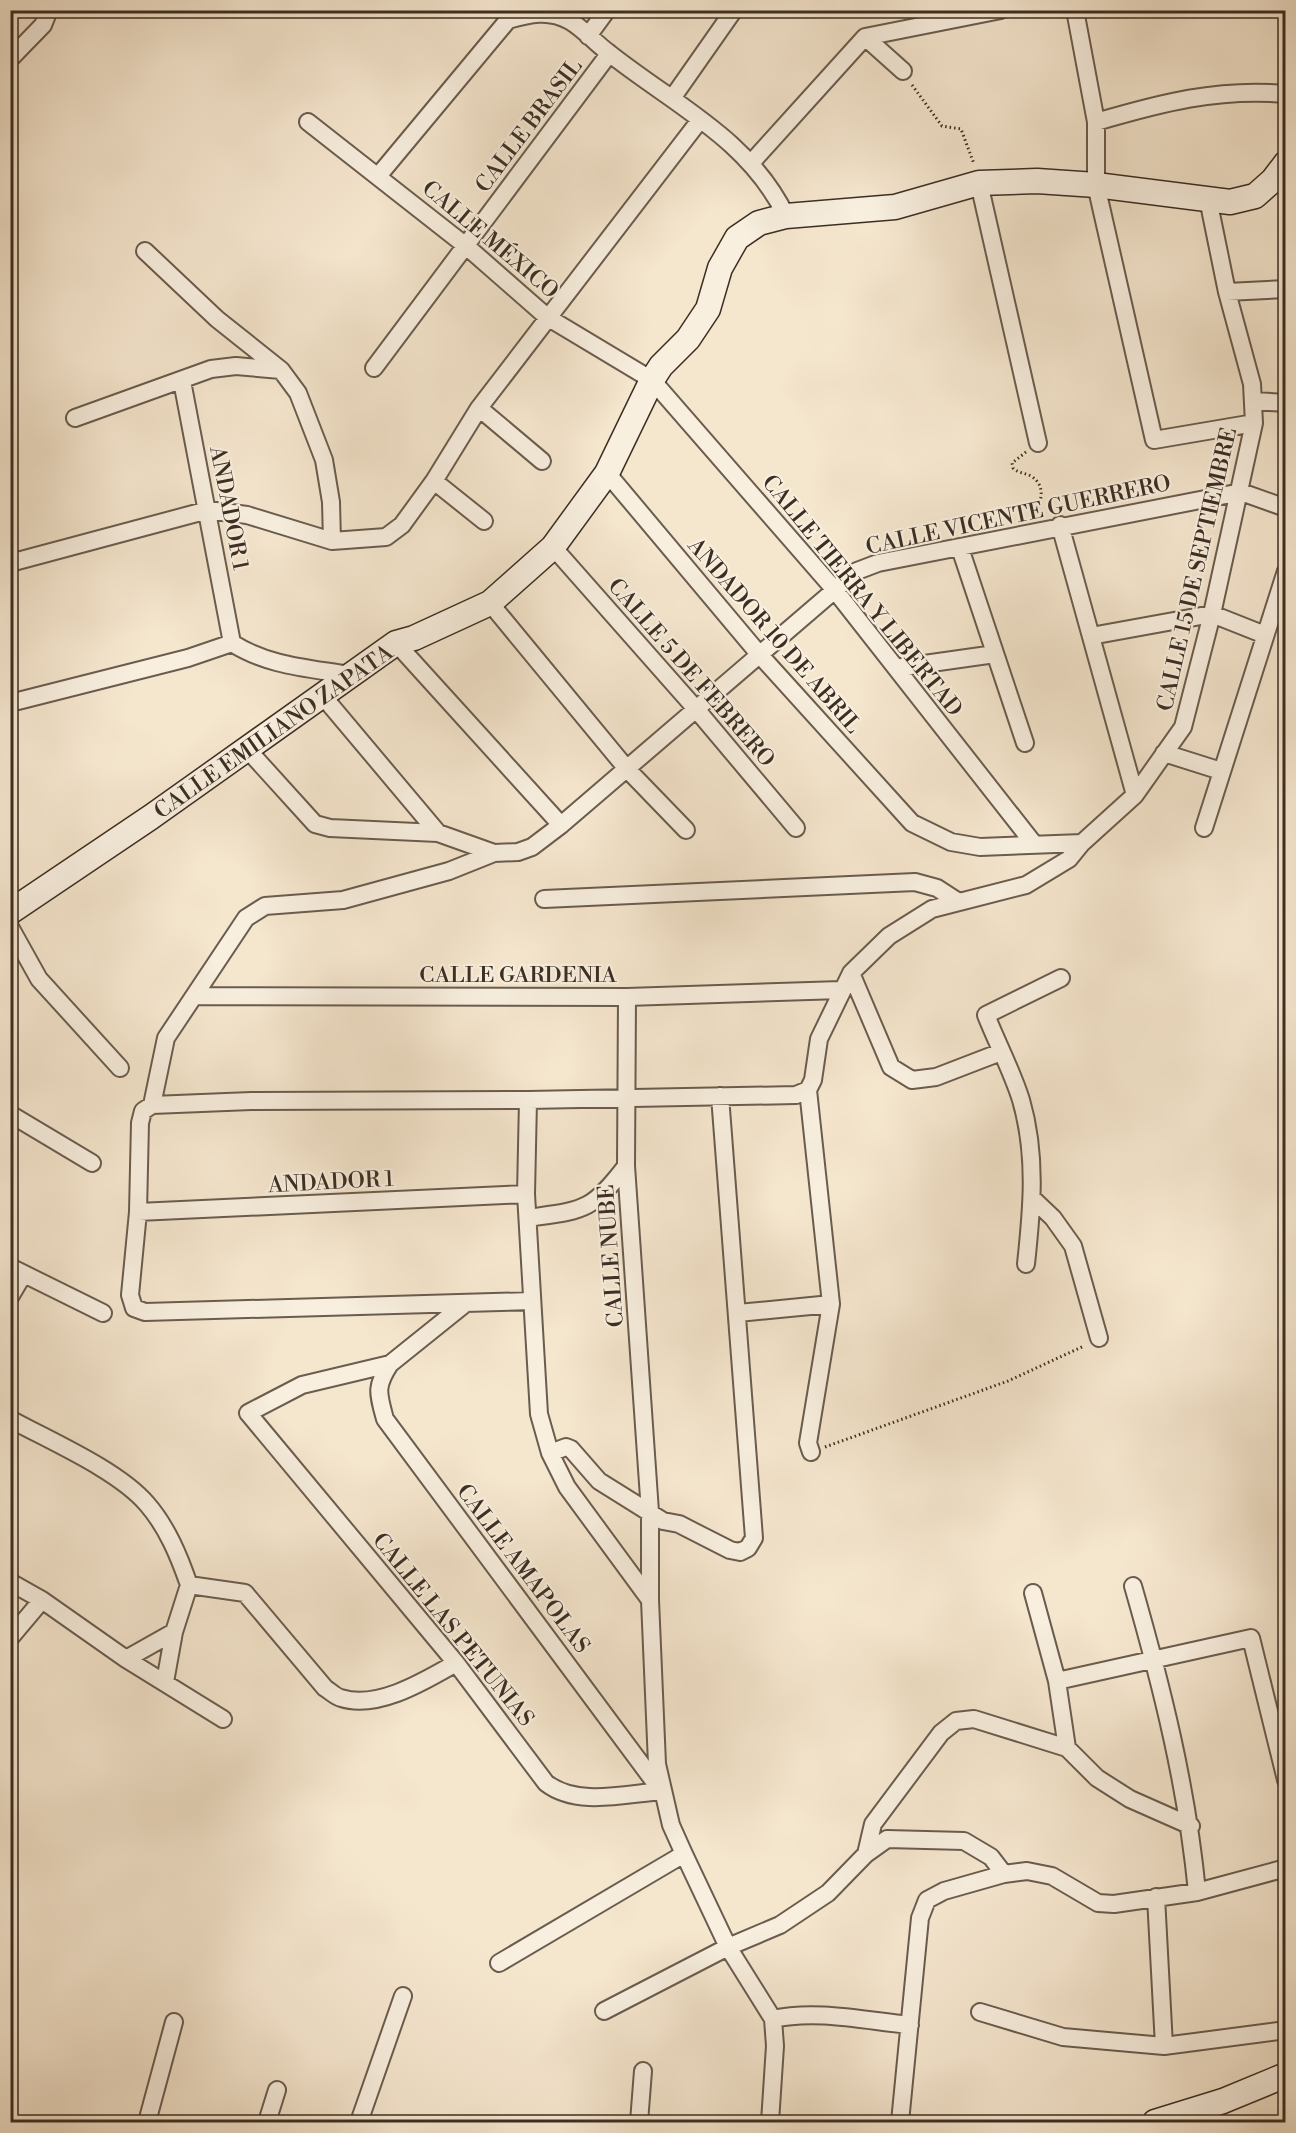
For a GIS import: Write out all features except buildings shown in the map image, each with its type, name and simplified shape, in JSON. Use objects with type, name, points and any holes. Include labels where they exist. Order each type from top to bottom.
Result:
[{"type":"street","points":[[10,59],[43,25],[49,10]]},
{"type":"street","points":[[588,36],[608,10]]},
{"type":"street","points":[[673,97],[734,10]]},
{"type":"street","points":[[752,162],[865,37],[1001,10]]},
{"type":"street","points":[[1076,10],[1096,122],[1096,184],[1154,440],[1254,423]]},
{"type":"street","points":[[379,176],[508,20],[535,12],[569,20],[609,54],[673,97],[752,162],[775,193],[786,216]]},
{"type":"street","points":[[865,37],[903,71]]},
{"type":"street","name":"CALLE BRASIL","points":[[374,368],[609,54]]},
{"type":"street","points":[[1096,122],[1165,102],[1212,94],[1286,94]]},
{"type":"street","points":[[10,563],[208,510],[247,515],[332,541],[386,537],[402,525],[434,481],[479,408],[700,120]]},
{"type":"street","name":"CALLE MÉXICO","points":[[308,122],[466,246],[547,317],[652,380]]},
{"type":"street","name":"CALLE EMILIANO ZAPATA","points":[[10,912],[396,643],[414,638],[490,603],[552,547],[607,473],[661,366],[688,339],[708,309],[720,268],[737,238],[759,223],[786,216],[895,207],[979,183],[1037,181],[1096,184],[1230,202],[1255,196],[1273,180],[1286,163]]},
{"type":"street","points":[[979,183],[1038,443]]},
{"type":"street","name":"CALLE 15 DE SEPTIEMBRE","points":[[807,1090],[813,1080],[819,1039],[851,973],[890,936],[932,909],[1026,885],[1069,859],[1082,843],[1135,795],[1183,727],[1241,492],[1254,423],[1254,401],[1227,292],[1208,200]]},
{"type":"street","points":[[146,251],[217,319],[281,370],[298,393],[324,460],[332,502],[332,541]]},
{"type":"street","points":[[1227,292],[1286,289]]},
{"type":"street","points":[[75,418],[211,369],[236,366],[281,370]]},
{"type":"street","name":"CALLE TIERRA Y LIBERTAD","points":[[652,380],[834,589],[1034,844]]},
{"type":"street","name":"ANDADOR 1","points":[[182,381],[232,643]]},
{"type":"street","points":[[1254,401],[1286,403]]},
{"type":"street","points":[[479,408],[542,461]]},
{"type":"street","name":"ANDADOR 10 DE ABRIL","points":[[607,473],[759,654],[912,824],[951,842],[970,845],[1034,844]]},
{"type":"street","points":[[434,481],[483,521]]},
{"type":"street","name":"CALLE VICENTE GUERRERO","points":[[494,853],[518,852],[532,847],[561,825],[857,571],[878,563],[1019,537],[1060,525],[1241,492],[1286,508]]},
{"type":"street","points":[[1060,525],[1135,795]]},
{"type":"street","name":"CALLE 5 DE FEBRERO","points":[[552,547],[696,709],[796,828]]},
{"type":"street","points":[[960,548],[1025,743]]},
{"type":"street","points":[[1204,828],[1286,572]]},
{"type":"street","points":[[490,603],[627,769],[686,830]]},
{"type":"street","points":[[1091,636],[1212,614],[1265,635]]},
{"type":"street","points":[[10,701],[18,701],[188,658],[232,643],[251,655],[280,664],[349,675]]},
{"type":"street","points":[[396,643],[561,825]]},
{"type":"street","points":[[896,668],[996,654]]},
{"type":"street","points":[[322,695],[438,832]]},
{"type":"street","points":[[247,749],[315,824],[330,828],[438,832],[494,853]]},
{"type":"street","points":[[1164,753],[1221,771]]},
{"type":"street","points":[[1034,844],[1082,843]]},
{"type":"street","points":[[152,1105],[166,1038],[246,918],[265,906],[343,900],[449,871],[494,853]]},
{"type":"street","points":[[544,899],[915,882],[937,888],[957,901]]},
{"type":"street","points":[[10,927],[39,979],[120,1068]]},
{"type":"street","points":[[851,973],[891,1067],[912,1080],[936,1077],[1000,1052]]},
{"type":"street","points":[[1026,1264],[1033,1199],[1032,1153],[1020,1100],[986,1015],[1060,978]]},
{"type":"street","name":"CALLE GARDENIA","points":[[194,996],[627,997],[842,990]]},
{"type":"street","name":"CALLE NUBE","points":[[627,997],[626,1166],[650,1512],[650,1600],[657,1764],[662,1791]]},
{"type":"street","points":[[532,1301],[146,1312],[134,1308],[130,1295],[138,1212],[140,1123],[143,1111],[152,1105],[251,1101],[528,1100],[796,1095],[807,1090],[831,1304],[807,1443],[812,1452]]},
{"type":"street","points":[[550,1453],[566,1447],[571,1449],[599,1481],[663,1521],[679,1524],[730,1550],[740,1552],[748,1548],[754,1538],[720,1096]]},
{"type":"street","points":[[528,1100],[526,1194],[539,1414],[550,1453],[567,1487],[650,1600]]},
{"type":"street","points":[[10,1114],[92,1163]]},
{"type":"street","points":[[528,1218],[565,1213],[591,1205],[607,1192],[626,1166]]},
{"type":"street","name":"ANDADOR 1","points":[[138,1212],[526,1194]]},
{"type":"street","points":[[1033,1199],[1053,1218],[1073,1246],[1099,1338]]},
{"type":"street","points":[[10,1297],[17,1271],[103,1313]]},
{"type":"street","points":[[390,1364],[466,1303]]},
{"type":"street","points":[[738,1313],[831,1304]]},
{"type":"street","name":"CALLE LAS PETUNIAS","points":[[390,1364],[302,1385],[248,1413],[456,1663],[546,1783],[558,1792],[577,1797],[662,1791]]},
{"type":"street","name":"CALLE AMAPOLAS","points":[[390,1364],[379,1381],[379,1397],[385,1419],[662,1791]]},
{"type":"street","points":[[10,1419],[107,1472],[146,1502],[177,1552],[189,1585],[174,1632],[165,1682]]},
{"type":"street","points":[[10,1582],[42,1600],[126,1659],[223,1719]]},
{"type":"street","points":[[189,1585],[230,1589],[245,1593],[256,1603],[325,1688],[342,1699],[369,1699],[400,1693],[456,1663]]},
{"type":"street","points":[[1133,1586],[1154,1661],[1191,1826],[1197,1892]]},
{"type":"street","points":[[1033,1593],[1057,1681],[1067,1748]]},
{"type":"street","points":[[10,1638],[42,1600]]},
{"type":"street","points":[[126,1659],[174,1632]]},
{"type":"street","points":[[1057,1681],[1251,1638],[1286,1780]]},
{"type":"street","points":[[866,1854],[873,1824],[941,1733],[957,1721],[974,1719],[1067,1748],[1097,1778],[1130,1799],[1191,1826]]},
{"type":"street","points":[[662,1791],[684,1854],[728,1947],[773,2019],[775,2046],[770,2122]]},
{"type":"street","points":[[604,2011],[789,1918],[828,1893],[866,1854],[887,1839],[964,1841],[991,1857],[1004,1874]]},
{"type":"street","points":[[499,1963],[684,1854]]},
{"type":"street","points":[[900,2122],[920,1918],[927,1900],[944,1890],[1004,1874],[1027,1871],[1052,1876],[1098,1903],[1114,1904],[1197,1892],[1286,1868]]},
{"type":"street","points":[[1156,1897],[1164,2046]]},
{"type":"street","points":[[358,2122],[403,1996]]},
{"type":"street","points":[[980,2012],[1063,2037],[1164,2046],[1286,2030]]},
{"type":"street","points":[[773,2019],[785,2016],[822,2017],[910,2025]]},
{"type":"street","points":[[147,2122],[174,2022]]},
{"type":"street","points":[[639,2122],[643,2071]]},
{"type":"street","points":[[1155,2122],[1223,2101],[1286,2075]]},
{"type":"street","points":[[267,2122],[277,2090]]},
{"type":"path","points":[[903,71],[942,126],[961,129],[979,183]]},
{"type":"path","points":[[1019,537],[1040,506],[1042,496],[1040,485],[1032,477],[1016,471],[1012,463],[1038,443]]},
{"type":"path","points":[[812,1452],[1008,1381],[1099,1338]]}]
